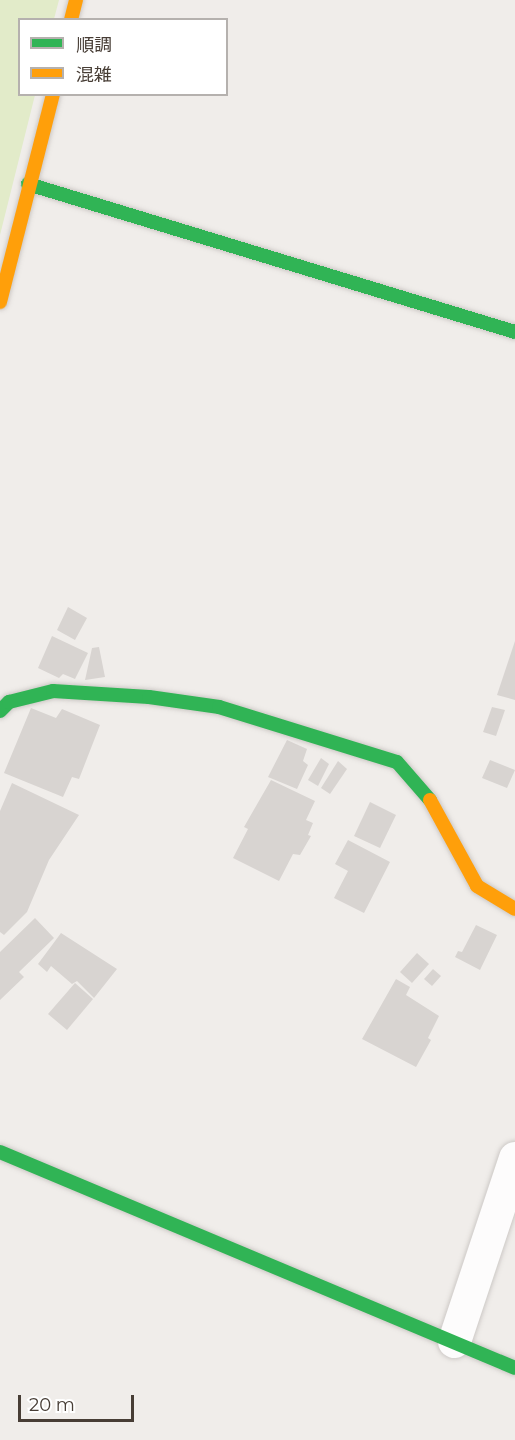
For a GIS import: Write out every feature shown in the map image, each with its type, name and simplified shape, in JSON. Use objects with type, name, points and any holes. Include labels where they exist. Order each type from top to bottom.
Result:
[{"type":"street","points":[[72,18],[76,0]]},
{"type":"street","points":[[0,302],[28,184],[52,96]]},
{"type":"street","points":[[28,184],[515,332]]},
{"type":"street","points":[[0,711],[9,702],[53,691],[149,698],[219,707],[397,762],[432,802],[477,886],[515,909]]},
{"type":"street","points":[[0,1152],[515,1368]]},
{"type":"street","points":[[454,1341],[515,1158]]},
{"type":"green space","points":[[0,0],[59,0],[54,18],[18,18],[18,96],[35,96],[0,235]]},
{"type":"building","points":[[68,607],[87,618],[75,640],[57,630]]},
{"type":"building","points":[[52,636],[88,653],[75,679],[63,674],[59,678],[38,668]]},
{"type":"building","points":[[515,641],[515,700],[497,695]]},
{"type":"building","points":[[99,647],[105,677],[85,680],[92,648]]},
{"type":"building","points":[[492,707],[505,710],[496,736],[483,732]]},
{"type":"building","points":[[31,708],[56,718],[62,709],[100,725],[79,779],[72,777],[63,797],[4,773]]},
{"type":"building","points":[[287,740],[307,749],[303,761],[308,765],[297,789],[268,777]]},
{"type":"building","points":[[321,758],[329,764],[318,786],[308,780]]},
{"type":"building","points":[[490,760],[515,770],[507,788],[482,778]]},
{"type":"building","points":[[338,761],[347,769],[330,794],[321,788]]},
{"type":"building","points":[[271,780],[315,801],[306,820],[313,823],[308,835],[311,836],[300,855],[293,854],[279,881],[233,858],[248,829],[244,827]]},
{"type":"building","points":[[12,783],[79,815],[49,860],[27,912],[4,935],[0,932],[0,811]]},
{"type":"building","points":[[370,802],[396,815],[380,848],[354,836]]},
{"type":"building","points":[[348,840],[390,862],[364,913],[334,898],[348,871],[335,864]]},
{"type":"building","points":[[35,918],[54,938],[19,972],[24,977],[0,1000],[0,952]]},
{"type":"building","points":[[476,925],[497,935],[480,970],[455,957],[458,951],[462,952]]},
{"type":"building","points":[[61,933],[117,969],[94,998],[77,981],[72,984],[51,966],[47,972],[38,964]]},
{"type":"building","points":[[417,953],[429,964],[412,983],[400,972]]},
{"type":"building","points":[[433,969],[441,976],[432,986],[424,979]]},
{"type":"building","points":[[396,979],[410,987],[406,995],[439,1016],[428,1038],[431,1040],[416,1067],[362,1039]]},
{"type":"building","points":[[75,983],[93,999],[67,1030],[48,1014]]},
{"type":"traffic: fast","points":[[28,184],[515,332]]},
{"type":"traffic: fast","points":[[0,711],[9,702],[53,691],[149,697],[219,707],[397,762],[430,800]]},
{"type":"traffic: fast","points":[[0,1152],[515,1368]]},
{"type":"traffic: slow","points":[[72,18],[76,0]]},
{"type":"traffic: slow","points":[[0,302],[52,96]]},
{"type":"traffic: slow","points":[[430,800],[477,886],[515,909]]}]
